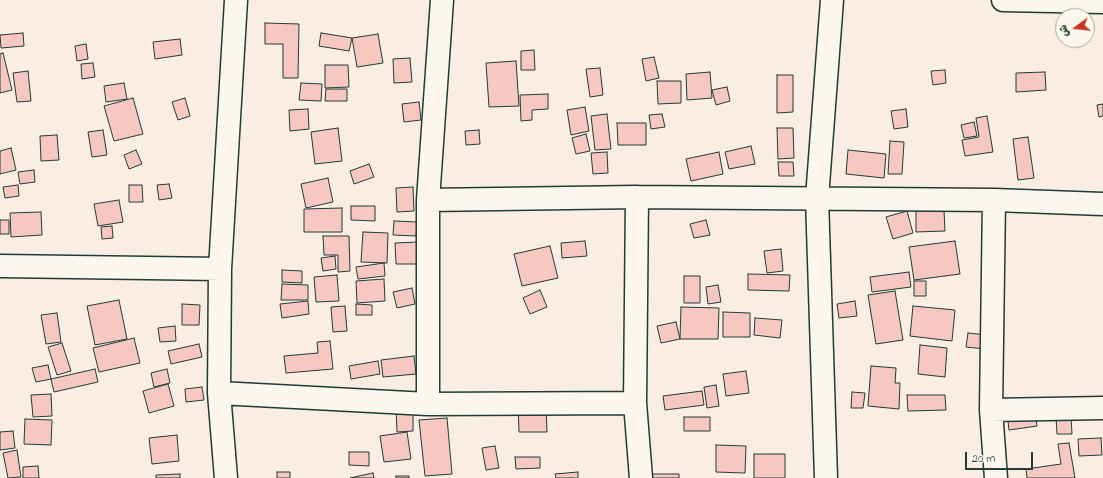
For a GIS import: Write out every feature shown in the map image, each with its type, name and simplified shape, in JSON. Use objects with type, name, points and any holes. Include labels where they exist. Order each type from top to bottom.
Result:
[{"type":"street","points":[[226,478],[219,393],[220,269],[236,0]]},
{"type":"street","points":[[428,404],[428,200],[442,0]]},
{"type":"street","points":[[826,478],[817,198],[832,0]]},
{"type":"street","points":[[1003,0],[1103,2]]},
{"type":"street","points":[[428,200],[637,197],[817,198],[994,200],[1103,204]]},
{"type":"street","points":[[637,197],[635,403],[641,478]]},
{"type":"street","points":[[994,200],[991,410],[996,478]]},
{"type":"street","points":[[0,266],[220,269]]},
{"type":"street","points":[[219,393],[428,404],[635,403]]},
{"type":"street","points":[[991,410],[1103,408]]},
{"type":"building","points":[[265,23],[299,24],[298,78],[283,78],[283,44],[265,44]]},
{"type":"building","points":[[23,33],[24,46],[1,48],[0,35]]},
{"type":"building","points":[[321,33],[352,38],[349,51],[319,46]]},
{"type":"building","points":[[378,34],[383,63],[357,67],[352,38]]},
{"type":"building","points":[[180,39],[182,55],[155,59],[153,42]]},
{"type":"building","points":[[86,44],[88,59],[77,61],[75,46]]},
{"type":"building","points":[[534,50],[535,70],[521,70],[521,51]]},
{"type":"building","points":[[3,53],[12,90],[0,93],[0,54]]},
{"type":"building","points":[[654,57],[659,78],[646,81],[642,59]]},
{"type":"building","points":[[410,58],[412,82],[394,83],[393,59]]},
{"type":"building","points":[[516,61],[519,106],[489,107],[486,63]]},
{"type":"building","points":[[93,63],[95,77],[82,79],[81,64]]},
{"type":"building","points":[[325,65],[348,65],[349,87],[325,88]]},
{"type":"building","points":[[600,68],[603,95],[590,97],[586,69]]},
{"type":"building","points":[[945,70],[946,83],[933,85],[931,71]]},
{"type":"building","points":[[28,71],[31,101],[17,102],[13,73]]},
{"type":"building","points":[[710,72],[712,98],[687,100],[686,74]]},
{"type":"building","points":[[1045,72],[1046,90],[1016,92],[1016,73]]},
{"type":"building","points":[[777,75],[793,75],[793,112],[777,113]]},
{"type":"building","points":[[657,81],[681,81],[681,103],[658,104]]},
{"type":"building","points":[[124,83],[127,99],[106,102],[104,86]]},
{"type":"building","points":[[301,83],[322,84],[321,101],[299,100]]},
{"type":"building","points":[[727,87],[730,101],[716,105],[712,90]]},
{"type":"building","points":[[326,89],[347,89],[347,101],[325,101]]},
{"type":"building","points":[[548,94],[548,109],[532,110],[532,120],[521,121],[520,95]]},
{"type":"building","points":[[133,98],[143,134],[114,141],[104,106]]},
{"type":"building","points":[[185,98],[190,116],[178,120],[172,102]]},
{"type":"building","points":[[419,102],[421,120],[404,122],[402,104]]},
{"type":"building","points":[[1103,104],[1103,116],[1099,117],[1097,105]]},
{"type":"building","points":[[585,107],[589,131],[571,135],[567,110]]},
{"type":"building","points":[[308,109],[309,129],[290,131],[289,110]]},
{"type":"building","points":[[906,109],[908,127],[894,129],[891,111]]},
{"type":"building","points":[[607,114],[611,149],[595,150],[591,116]]},
{"type":"building","points":[[662,114],[665,127],[651,129],[649,115]]},
{"type":"building","points":[[987,116],[993,152],[965,156],[962,140],[979,137],[976,118]]},
{"type":"building","points":[[974,122],[977,136],[964,138],[961,125]]},
{"type":"building","points":[[617,123],[646,123],[646,145],[618,145]]},
{"type":"building","points":[[338,128],[342,161],[315,164],[311,132]]},
{"type":"building","points":[[777,128],[793,128],[794,158],[778,159]]},
{"type":"building","points":[[103,130],[107,155],[92,157],[88,132]]},
{"type":"building","points":[[479,130],[480,144],[466,145],[465,131]]},
{"type":"building","points":[[586,134],[590,151],[576,154],[572,138]]},
{"type":"building","points":[[57,135],[59,160],[41,161],[40,136]]},
{"type":"building","points":[[1028,137],[1034,178],[1018,180],[1013,139]]},
{"type":"building","points":[[890,141],[904,142],[902,174],[888,174]]},
{"type":"building","points":[[751,146],[755,164],[729,169],[725,152]]},
{"type":"building","points":[[11,148],[16,170],[0,174],[0,151]]},
{"type":"building","points":[[136,150],[142,164],[129,169],[124,155]]},
{"type":"building","points":[[848,150],[886,154],[884,178],[846,174]]},
{"type":"building","points":[[607,152],[608,173],[593,174],[591,153]]},
{"type":"building","points":[[719,152],[723,174],[691,181],[686,159]]},
{"type":"building","points":[[778,162],[793,162],[794,176],[779,176]]},
{"type":"building","points":[[369,164],[374,177],[354,184],[350,171]]},
{"type":"building","points":[[34,170],[35,182],[20,184],[18,172]]},
{"type":"building","points":[[328,178],[333,202],[306,208],[301,184]]},
{"type":"building","points":[[169,184],[172,198],[159,200],[157,185]]},
{"type":"building","points":[[18,185],[19,196],[5,198],[3,187]]},
{"type":"building","points":[[129,185],[142,185],[143,202],[129,202]]},
{"type":"building","points":[[413,187],[414,211],[397,212],[396,188]]},
{"type":"building","points":[[119,200],[123,222],[98,226],[94,204]]},
{"type":"building","points":[[351,206],[375,206],[375,221],[351,220]]},
{"type":"building","points":[[342,208],[342,232],[304,232],[304,209]]},
{"type":"building","points":[[944,210],[945,231],[916,232],[916,211]]},
{"type":"building","points":[[907,211],[913,233],[893,239],[886,217]]},
{"type":"building","points":[[41,212],[42,235],[11,237],[10,213]]},
{"type":"building","points":[[0,220],[9,220],[9,234],[0,234]]},
{"type":"building","points":[[706,220],[710,235],[694,238],[690,224]]},
{"type":"building","points":[[394,221],[417,222],[416,236],[393,235]]},
{"type":"building","points":[[112,226],[113,238],[102,239],[101,227]]},
{"type":"building","points":[[363,232],[388,233],[387,263],[361,262]]},
{"type":"building","points":[[323,236],[349,236],[350,271],[338,272],[338,255],[324,255]]},
{"type":"building","points":[[585,241],[587,256],[562,258],[561,243]]},
{"type":"building","points":[[955,241],[960,274],[914,280],[909,247]]},
{"type":"building","points":[[418,242],[419,264],[396,264],[395,243]]},
{"type":"building","points":[[550,246],[558,278],[522,286],[514,254]]},
{"type":"building","points":[[781,249],[783,271],[767,273],[764,251]]},
{"type":"building","points":[[335,256],[336,269],[323,271],[321,258]]},
{"type":"building","points":[[384,263],[385,276],[358,279],[356,267]]},
{"type":"building","points":[[282,270],[302,271],[302,283],[282,282]]},
{"type":"building","points":[[909,272],[911,287],[872,292],[870,277]]},
{"type":"building","points":[[748,274],[790,275],[789,291],[748,290]]},
{"type":"building","points":[[337,275],[339,301],[316,302],[314,277]]},
{"type":"building","points":[[684,276],[700,276],[700,303],[684,303]]},
{"type":"building","points":[[384,279],[385,301],[357,303],[356,281]]},
{"type":"building","points":[[914,281],[926,281],[926,296],[914,296]]},
{"type":"building","points":[[282,284],[308,285],[308,300],[281,300]]},
{"type":"building","points":[[718,285],[721,302],[708,304],[706,287]]},
{"type":"building","points":[[412,288],[415,304],[397,308],[393,292]]},
{"type":"building","points":[[540,290],[547,307],[530,314],[523,298]]},
{"type":"building","points":[[895,291],[903,340],[876,344],[868,295]]},
{"type":"building","points":[[119,300],[127,339],[95,345],[87,306]]},
{"type":"building","points":[[308,301],[309,314],[282,318],[280,304]]},
{"type":"building","points":[[855,301],[857,316],[839,318],[837,304]]},
{"type":"building","points":[[182,304],[200,305],[199,325],[182,325]]},
{"type":"building","points":[[356,304],[372,305],[372,315],[356,315]]},
{"type":"building","points":[[345,306],[347,331],[333,332],[331,307]]},
{"type":"building","points":[[913,306],[955,310],[952,341],[910,336]]},
{"type":"building","points":[[681,307],[719,308],[718,339],[680,339]]},
{"type":"building","points":[[723,312],[750,313],[750,337],[723,337]]},
{"type":"building","points":[[57,313],[61,342],[46,344],[41,315]]},
{"type":"building","points":[[755,318],[782,320],[780,338],[754,335]]},
{"type":"building","points":[[676,322],[680,339],[661,343],[657,326]]},
{"type":"building","points":[[175,326],[176,341],[160,342],[158,328]]},
{"type":"building","points":[[968,333],[987,335],[985,349],[966,347]]},
{"type":"building","points":[[134,338],[140,363],[99,372],[93,348]]},
{"type":"building","points":[[330,341],[333,369],[286,373],[284,356],[318,353],[317,342]]},
{"type":"building","points":[[62,343],[71,371],[57,375],[48,347]]},
{"type":"building","points":[[199,344],[202,357],[171,364],[168,351]]},
{"type":"building","points":[[920,345],[947,348],[945,377],[918,374]]},
{"type":"building","points":[[414,356],[416,374],[383,377],[381,360]]},
{"type":"building","points":[[378,361],[380,374],[351,379],[349,366]]},
{"type":"building","points":[[48,365],[51,379],[36,382],[32,368]]},
{"type":"building","points":[[871,366],[896,368],[895,383],[900,383],[899,409],[868,406]]},
{"type":"building","points":[[95,369],[98,382],[54,392],[51,379]]},
{"type":"building","points":[[167,369],[170,383],[154,387],[151,373]]},
{"type":"building","points":[[746,371],[749,393],[726,396],[723,374]]},
{"type":"building","points":[[168,384],[174,406],[149,413],[143,391]]},
{"type":"building","points":[[716,385],[719,406],[707,408],[704,387]]},
{"type":"building","points":[[202,387],[204,400],[186,402],[185,389]]},
{"type":"building","points":[[702,391],[704,405],[665,410],[663,396]]},
{"type":"building","points":[[852,392],[865,393],[863,408],[851,408]]},
{"type":"building","points":[[51,394],[52,416],[33,417],[31,395]]},
{"type":"building","points":[[907,395],[945,395],[946,410],[908,411]]},
{"type":"building","points":[[1033,400],[1037,426],[1009,430],[1006,404]]},
{"type":"building","points":[[518,404],[546,404],[547,432],[519,432]]},
{"type":"building","points":[[396,408],[413,408],[413,431],[397,432]]},
{"type":"building","points":[[1071,416],[1072,434],[1057,434],[1056,417]]},
{"type":"building","points":[[684,417],[710,417],[710,431],[684,431]]},
{"type":"building","points":[[447,418],[452,474],[425,476],[419,420]]},
{"type":"building","points":[[25,419],[52,420],[51,445],[24,444]]},
{"type":"building","points":[[13,431],[15,448],[0,450],[0,432]]},
{"type":"building","points":[[407,432],[411,459],[384,462],[380,436]]},
{"type":"building","points":[[177,435],[179,461],[152,464],[149,438]]},
{"type":"building","points":[[1101,438],[1102,455],[1079,456],[1078,439]]},
{"type":"building","points":[[1069,443],[1075,478],[1027,478],[1026,469],[1061,464],[1058,444]]},
{"type":"building","points":[[716,445],[746,446],[745,473],[716,472]]},
{"type":"building","points":[[495,446],[499,468],[486,470],[482,448]]},
{"type":"building","points":[[17,450],[21,477],[8,478],[3,453]]},
{"type":"building","points":[[349,452],[369,452],[369,466],[349,465]]},
{"type":"building","points":[[754,454],[785,454],[785,478],[754,478]]},
{"type":"building","points":[[515,457],[540,457],[540,468],[516,469]]},
{"type":"building","points":[[38,466],[39,478],[23,478],[23,467]]},
{"type":"building","points":[[277,472],[290,472],[290,478],[277,478]]},
{"type":"building","points":[[578,472],[578,478],[556,478],[555,474]]},
{"type":"building","points":[[373,473],[374,478],[350,478]]},
{"type":"building","points":[[180,474],[180,478],[156,478],[156,475]]},
{"type":"building","points":[[649,474],[679,474],[679,478],[649,478]]},
{"type":"building","points":[[396,476],[409,476],[409,478],[396,478]]}]
